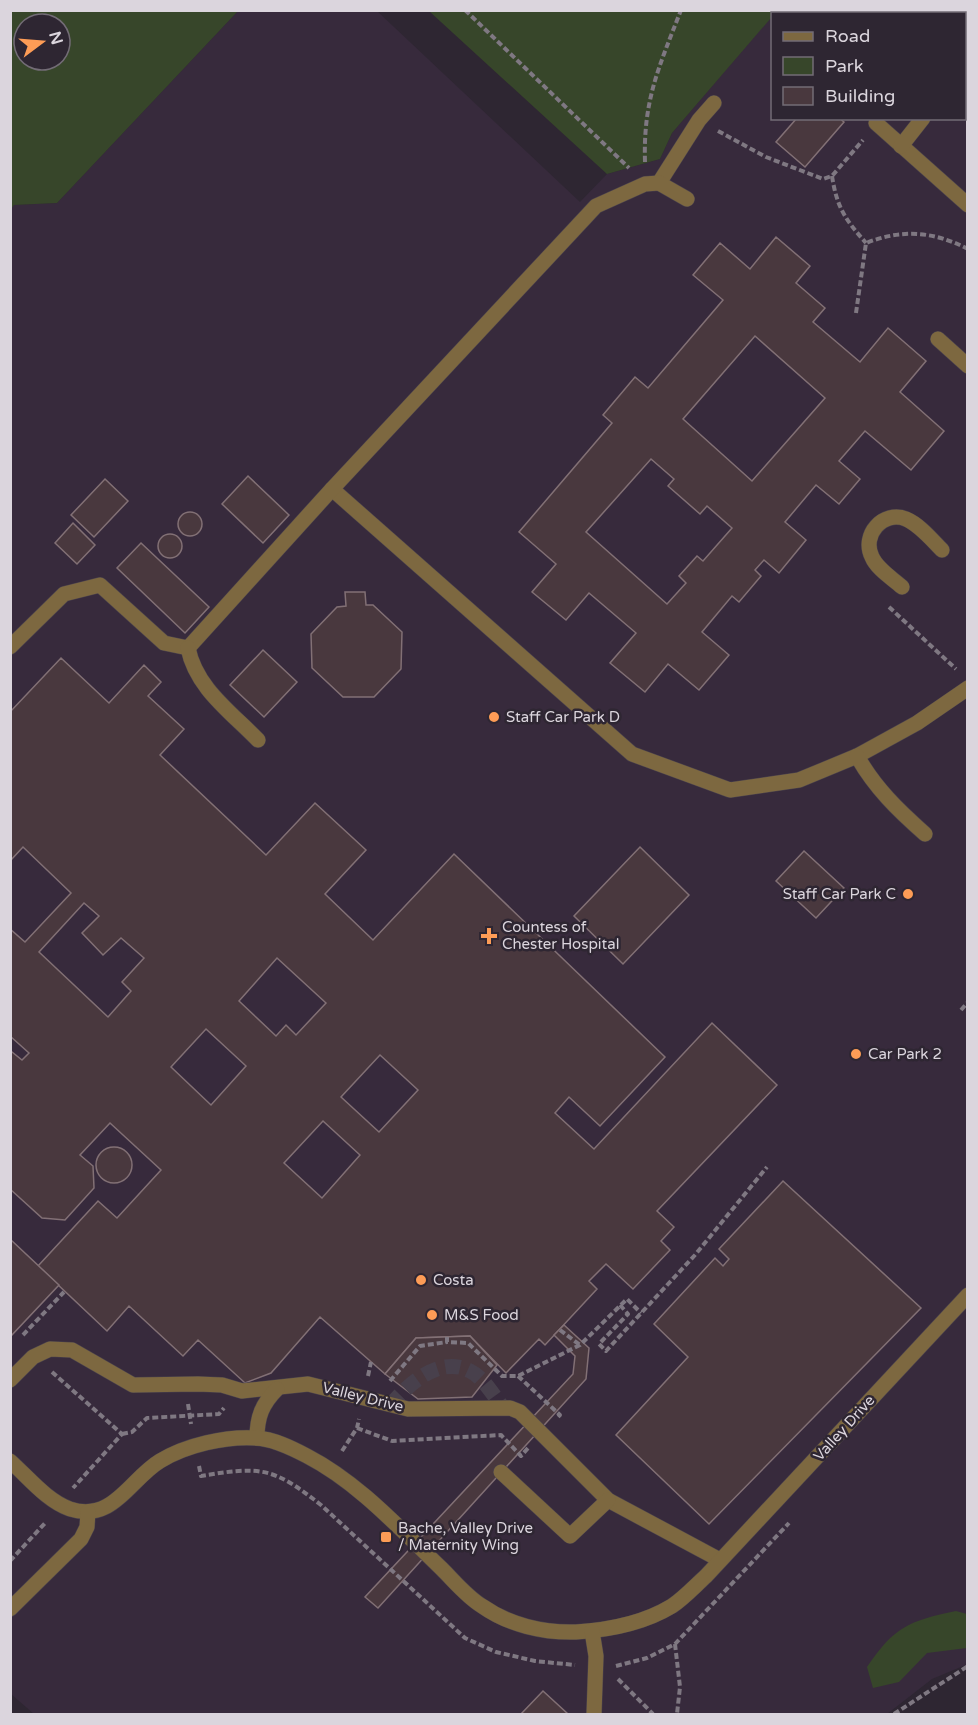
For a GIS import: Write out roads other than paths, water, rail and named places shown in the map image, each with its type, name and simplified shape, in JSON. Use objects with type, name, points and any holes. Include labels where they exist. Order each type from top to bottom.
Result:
[{"type":"lane","points":[[188,648],[332,489],[596,206],[652,184],[714,103]]},
{"type":"lane","points":[[901,146],[921,120]]},
{"type":"lane","points":[[876,123],[968,205]]},
{"type":"lane","points":[[652,184],[687,199]]},
{"type":"lane","points":[[938,339],[968,366]]},
{"type":"lane","points":[[332,489],[632,754],[730,790],[799,780],[857,756],[917,723],[968,688]]},
{"type":"lane","points":[[902,587],[874,563],[870,555],[868,545],[875,527],[891,518],[909,520],[942,550]]},
{"type":"lane","points":[[10,647],[64,594],[100,585],[164,644],[188,648]]},
{"type":"lane","points":[[188,648],[192,666],[203,685],[258,740]]},
{"type":"lane","points":[[857,756],[871,780],[897,809],[925,834]]},
{"type":"lane","name":"Valley Drive","points":[[88,1512],[113,1504],[158,1462],[195,1446],[257,1438],[279,1443],[329,1468],[354,1487],[480,1606],[526,1627],[568,1632],[592,1631],[633,1622],[673,1605],[706,1576],[968,1295]]},
{"type":"lane","name":"Valley Drive","points":[[10,1380],[33,1357],[50,1349],[72,1350],[133,1385],[198,1384],[236,1389],[277,1389],[308,1384],[408,1409],[510,1408],[520,1412],[608,1500],[720,1560]]},
{"type":"lane","points":[[257,1438],[257,1420],[264,1402],[277,1389]]},
{"type":"lane","points":[[10,1461],[59,1503],[71,1509],[88,1512],[87,1527],[81,1539],[10,1609]]},
{"type":"lane","points":[[501,1472],[570,1536],[608,1500]]},
{"type":"lane","points":[[592,1631],[597,1656],[594,1714]]},
{"type":"tunnel","points":[[390,1406],[415,1381],[436,1369],[447,1367],[459,1367],[475,1374],[502,1406]]},
{"type":"place","name":"Staff Car Park D","points":[[494,717]]},
{"type":"place","name":"Staff Car Park C","points":[[908,894]]},
{"type":"place","name":"Countess of Chester Hospital","points":[[489,936]]},
{"type":"place","name":"Car Park 2","points":[[856,1054]]},
{"type":"place","name":"Costa","points":[[421,1280]]},
{"type":"place","name":"M&S Food","points":[[432,1315]]},
{"type":"place","name":"Bache, Valley Drive / Maternity Wing","points":[[386,1537]]}]
